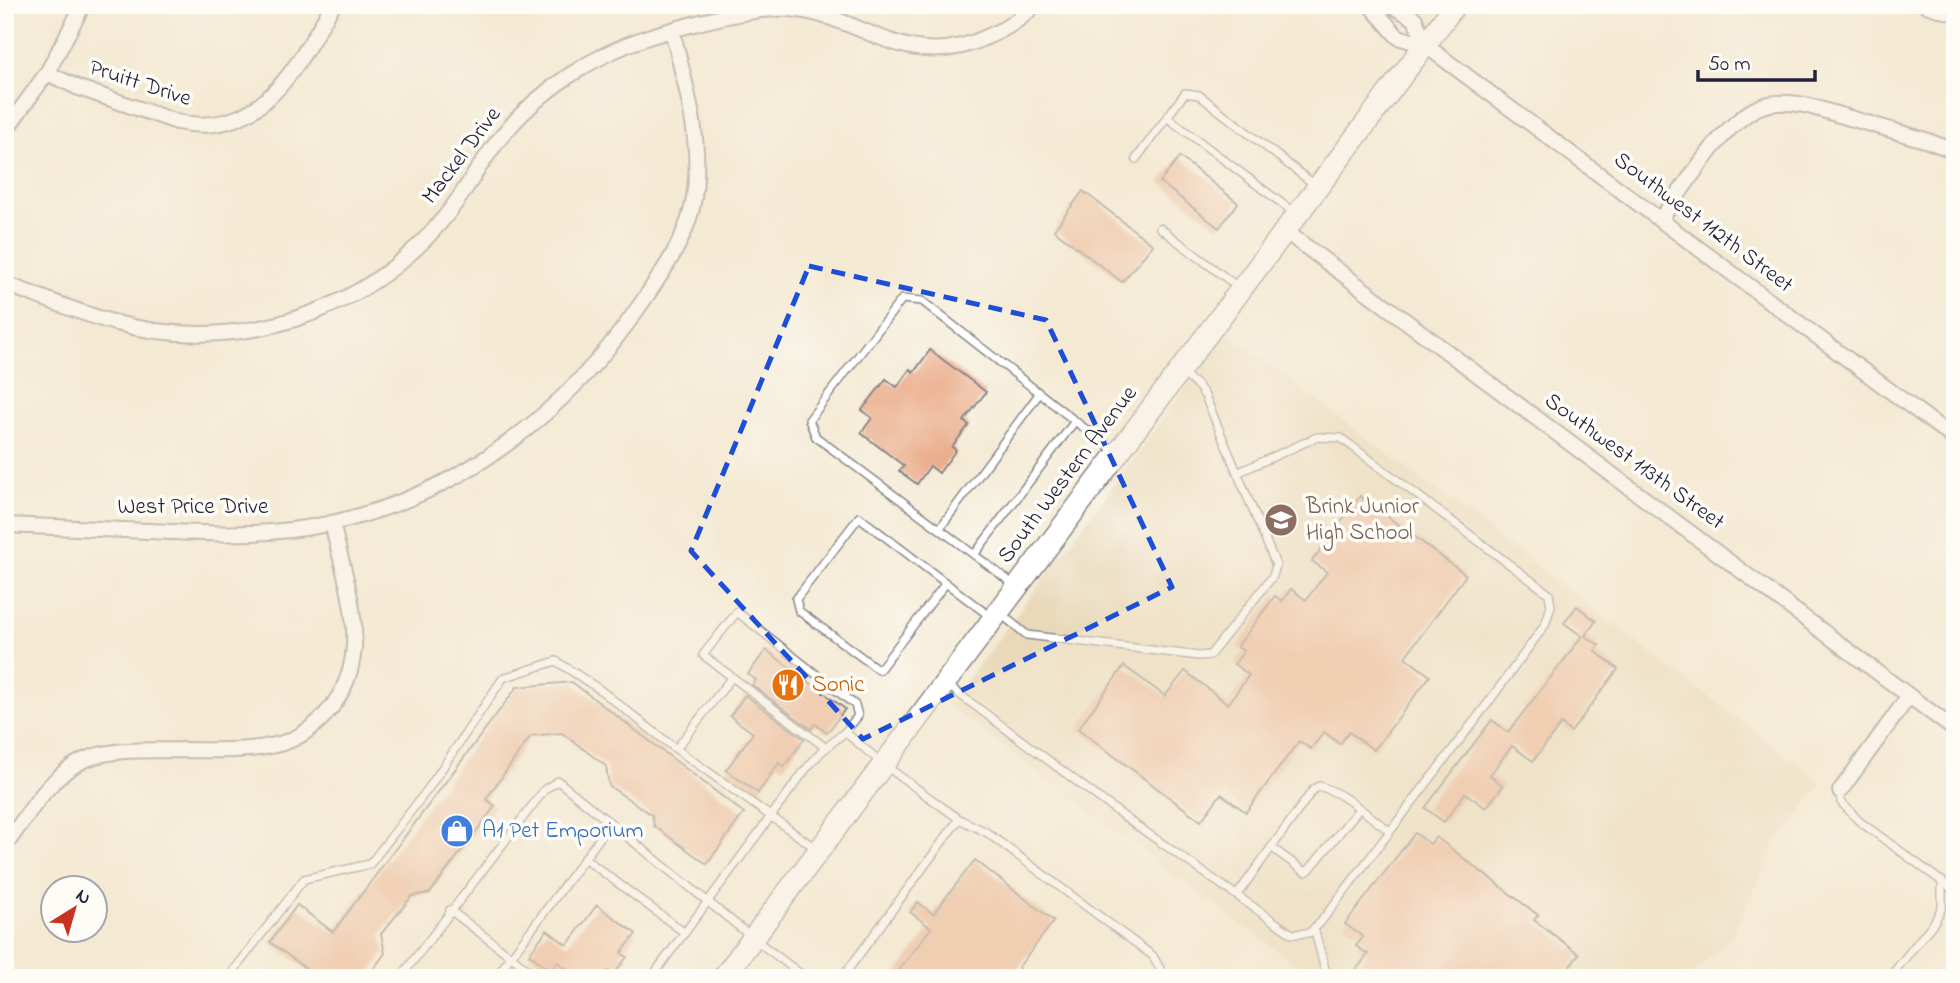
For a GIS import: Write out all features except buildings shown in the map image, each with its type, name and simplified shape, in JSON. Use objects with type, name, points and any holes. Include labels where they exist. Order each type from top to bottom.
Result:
[{"type":"main road","name":"South Western Avenue","points":[[723,978],[1455,5]]},
{"type":"street","points":[[5,131],[47,73],[83,5]]},
{"type":"street","name":"Pruitt Drive","points":[[47,73],[79,88],[177,122],[192,125],[223,122],[254,111],[270,98],[296,65],[333,5]]},
{"type":"street","name":"Mackel Drive","points":[[5,284],[116,323],[176,333],[259,330],[306,316],[352,294],[419,245],[444,218],[499,140],[536,101],[562,80],[622,47],[672,31],[749,12],[789,9],[820,15],[906,47],[938,49],[978,42],[1013,23],[1034,5]]},
{"type":"street","points":[[1370,5],[1398,37],[1425,45]]},
{"type":"street","points":[[1391,5],[1415,19],[1425,45]]},
{"type":"street","points":[[1926,5],[1955,14]]},
{"type":"street","name":"West Price Drive","points":[[5,525],[250,534],[332,523],[407,501],[481,462],[543,416],[577,384],[632,317],[665,269],[679,241],[691,210],[696,174],[696,141],[672,31]]},
{"type":"street","name":"Southwest 112th Street","points":[[1425,45],[1955,439]]},
{"type":"street","points":[[1660,220],[1734,124],[1766,105],[1794,103],[1809,106],[1955,151]]},
{"type":"street","name":"Southwest 113th Street","points":[[1291,223],[1955,730]]},
{"type":"street","points":[[5,846],[49,787],[85,760],[130,751],[274,746],[290,741],[319,721],[332,707],[350,674],[356,636],[354,615],[332,523]]},
{"type":"street","points":[[1840,790],[1909,696]]},
{"type":"lane","points":[[1136,159],[1185,93],[1199,95],[1318,187]]},
{"type":"lane","points":[[1168,118],[1291,223]]},
{"type":"lane","points":[[1160,228],[1241,289]]},
{"type":"lane","points":[[1016,587],[816,437],[808,420],[902,299],[922,301],[1117,453]]},
{"type":"lane","points":[[946,583],[879,670],[799,611],[796,598],[859,517],[946,583],[1027,635],[1199,656],[1210,655],[1273,576],[1276,565],[1205,396],[1199,387],[1180,371]]},
{"type":"lane","points":[[940,528],[1039,394]]},
{"type":"lane","points":[[974,555],[1074,421]]},
{"type":"lane","points":[[944,683],[1130,821],[1292,934],[1309,933],[1488,704],[1545,625],[1552,606],[1549,594],[1341,438],[1318,436],[1237,472]]},
{"type":"lane","points":[[651,978],[806,769],[858,716],[855,705],[737,612],[703,655],[826,748]]},
{"type":"lane","points":[[228,978],[304,879],[370,864],[428,789],[503,678],[556,661],[599,689],[676,749],[818,851]]},
{"type":"lane","points":[[676,749],[732,677]]},
{"type":"lane","points":[[845,732],[883,764],[959,820],[986,832],[1153,956],[1165,978]]},
{"type":"lane","points":[[400,978],[545,789],[558,781],[708,903],[806,978]]},
{"type":"lane","points":[[1237,895],[1313,790],[1319,786],[1329,789],[1390,831]]},
{"type":"lane","points":[[1840,790],[1841,802],[1859,821],[1955,891]]},
{"type":"lane","points":[[1271,847],[1305,872],[1314,866],[1359,809]]},
{"type":"lane","points":[[842,978],[959,820]]},
{"type":"lane","points":[[495,978],[611,824]]},
{"type":"lane","points":[[584,858],[685,933]]},
{"type":"lane","points":[[1889,978],[1935,921],[1942,907],[1942,881]]},
{"type":"lane","points":[[450,910],[539,978]]},
{"type":"lane","points":[[1314,929],[1330,978]]},
{"type":"highlighted area","points":[[809,266],[1046,320],[1172,587],[863,739],[691,551]]},
{"type":"shaded area","name":"Brink Junior High School","points":[[1228,333],[1823,783],[1777,842],[1733,935],[1691,976],[1314,978],[948,706]]},
{"type":"place","name":"Brink Junior High School","points":[[1281,520]]},
{"type":"place","name":"Sonic","points":[[788,685]]},
{"type":"place","name":"A1 Pet Emporium","points":[[457,831]]}]
